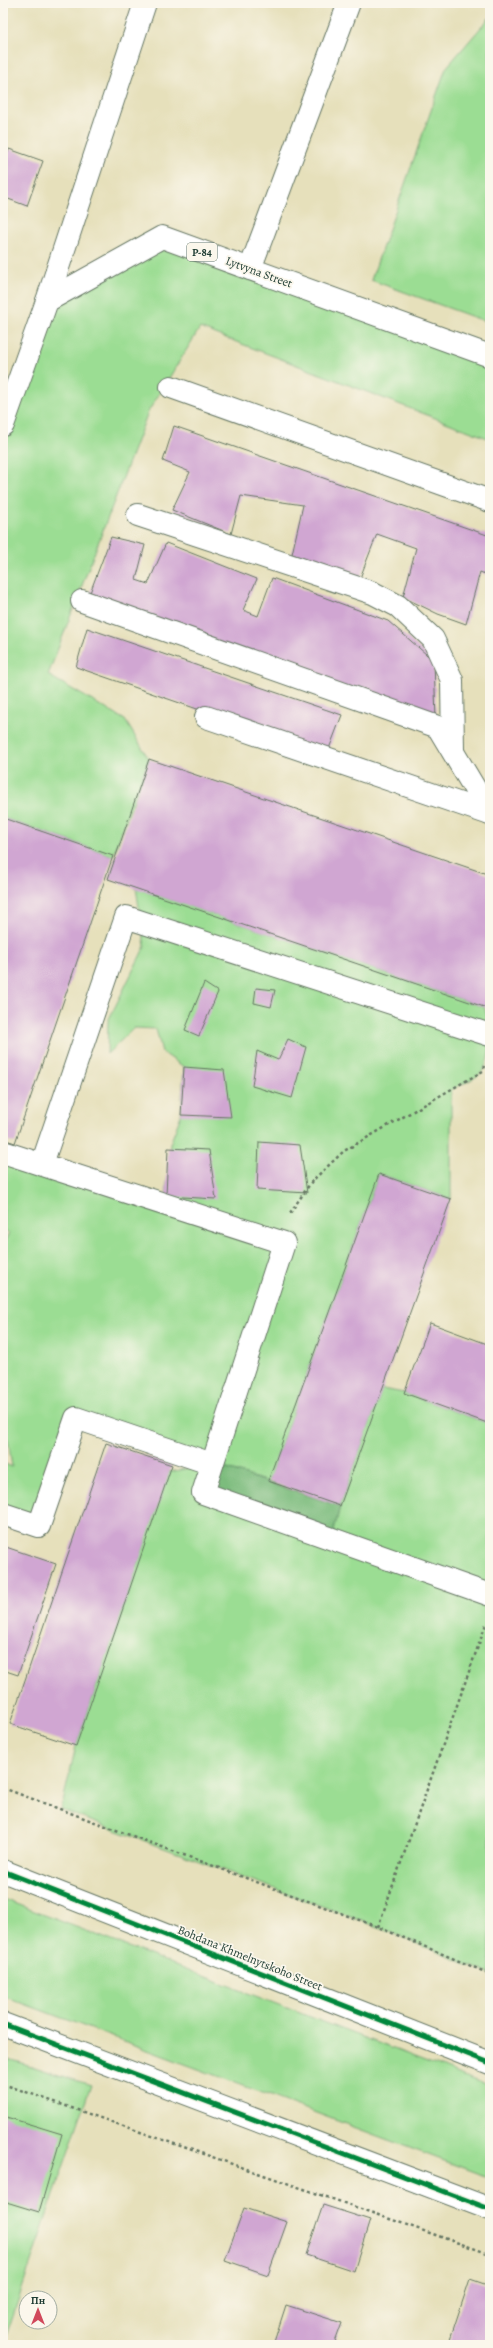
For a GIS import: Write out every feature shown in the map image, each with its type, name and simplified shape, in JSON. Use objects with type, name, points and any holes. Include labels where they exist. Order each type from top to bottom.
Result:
[{"type":"street","points":[[3,425],[47,301],[145,3]]},
{"type":"street","points":[[250,269],[349,3]]},
{"type":"street","name":"Lytvyna Street","points":[[47,301],[162,237],[490,356]]},
{"type":"street","points":[[171,387],[490,501]]},
{"type":"street","points":[[138,514],[373,593],[398,606],[433,639],[452,680],[453,753]]},
{"type":"street","points":[[82,601],[438,727],[490,814],[206,717]]},
{"type":"street","points":[[42,1164],[126,917],[490,1035]]},
{"type":"street","points":[[3,1152],[166,1207],[284,1243],[203,1493],[490,1595]]},
{"type":"street","points":[[3,1514],[39,1526],[76,1418],[212,1464]]},
{"type":"street","name":"Bohdana Khmelnytskoho Street","points":[[3,1871],[490,2063]]},
{"type":"street","points":[[3,2024],[490,2209]]},
{"type":"path","points":[[248,1231],[287,1218],[312,1181],[344,1151],[483,1071],[488,1059]]},
{"type":"path","points":[[378,1927],[487,1620]]},
{"type":"path","points":[[3,1788],[378,1927],[490,1974]]},
{"type":"path","points":[[3,2084],[490,2254]]},
{"type":"green space","points":[[490,17],[490,323],[371,280],[446,68]]},
{"type":"green space","points":[[162,237],[490,356],[490,439],[200,328],[148,412],[48,675],[125,720],[149,759],[113,856],[3,818],[3,424],[47,301]]},
{"type":"green space","points":[[136,888],[484,1007],[490,1039],[490,1048],[486,1064],[483,1071],[473,1079],[451,1090],[451,1199],[379,1174],[268,1482],[212,1464],[332,1539],[340,1506],[382,1389],[404,1393],[490,1424],[490,1974],[378,1927],[61,1810],[76,1746],[169,1472],[211,1464],[76,1418],[39,1526],[3,1514],[3,1463],[12,1467],[8,1439],[3,1435],[3,1245],[9,1233],[3,1230],[3,1152],[166,1196],[170,1144],[181,1115],[184,1067],[162,1052],[156,1029],[134,1028],[107,1054],[108,1021],[145,946]]},
{"type":"green space","points":[[212,1464],[340,1506],[332,1539],[203,1493]]},
{"type":"green space","points":[[3,1899],[490,2086],[490,2178],[3,1996]]},
{"type":"green space","points":[[3,2057],[91,2085],[22,2290],[18,2290],[18,2301],[3,2345]]},
{"type":"building","points":[[9,149],[43,161],[27,206],[3,197],[3,167]]},
{"type":"building","points":[[174,426],[490,536],[490,576],[480,572],[466,624],[438,614],[403,597],[416,548],[377,534],[360,578],[292,554],[303,505],[241,496],[231,534],[172,510],[190,472],[163,461]]},
{"type":"building","points":[[111,537],[145,545],[136,580],[148,584],[166,543],[257,579],[243,610],[258,616],[272,578],[388,621],[434,661],[436,720],[88,598]]},
{"type":"building","points":[[87,628],[342,715],[327,754],[76,667]]},
{"type":"building","points":[[149,759],[490,875],[490,1009],[108,879]]},
{"type":"building","points":[[3,818],[113,856],[15,1143],[3,1139]]},
{"type":"building","points":[[204,983],[218,992],[199,1036],[185,1030]]},
{"type":"building","points":[[256,988],[275,990],[271,1007],[254,1003]]},
{"type":"building","points":[[288,1039],[306,1047],[292,1098],[252,1086],[257,1051],[278,1060]]},
{"type":"building","points":[[184,1067],[224,1070],[231,1117],[181,1115]]},
{"type":"building","points":[[259,1142],[300,1145],[307,1193],[257,1190]]},
{"type":"building","points":[[168,1148],[209,1150],[216,1199],[166,1196]]},
{"type":"building","points":[[379,1174],[451,1199],[340,1506],[268,1481]]},
{"type":"building","points":[[430,1323],[490,1345],[490,1424],[404,1393]]},
{"type":"building","points":[[106,1443],[172,1465],[76,1746],[10,1724]]},
{"type":"building","points":[[3,1546],[56,1564],[18,1675],[3,1670]]},
{"type":"building","points":[[3,2116],[62,2134],[39,2212],[3,2201]]},
{"type":"building","points":[[323,2205],[370,2220],[354,2271],[306,2255]]},
{"type":"building","points":[[244,2208],[287,2222],[268,2275],[225,2260]]},
{"type":"building","points":[[470,2279],[490,2286],[490,2345],[448,2345]]},
{"type":"building","points":[[286,2305],[342,2323],[334,2345],[273,2345]]},
{"type":"cycle path","points":[[3,1871],[490,2063]]},
{"type":"cycle path","points":[[3,2024],[490,2209]]}]
